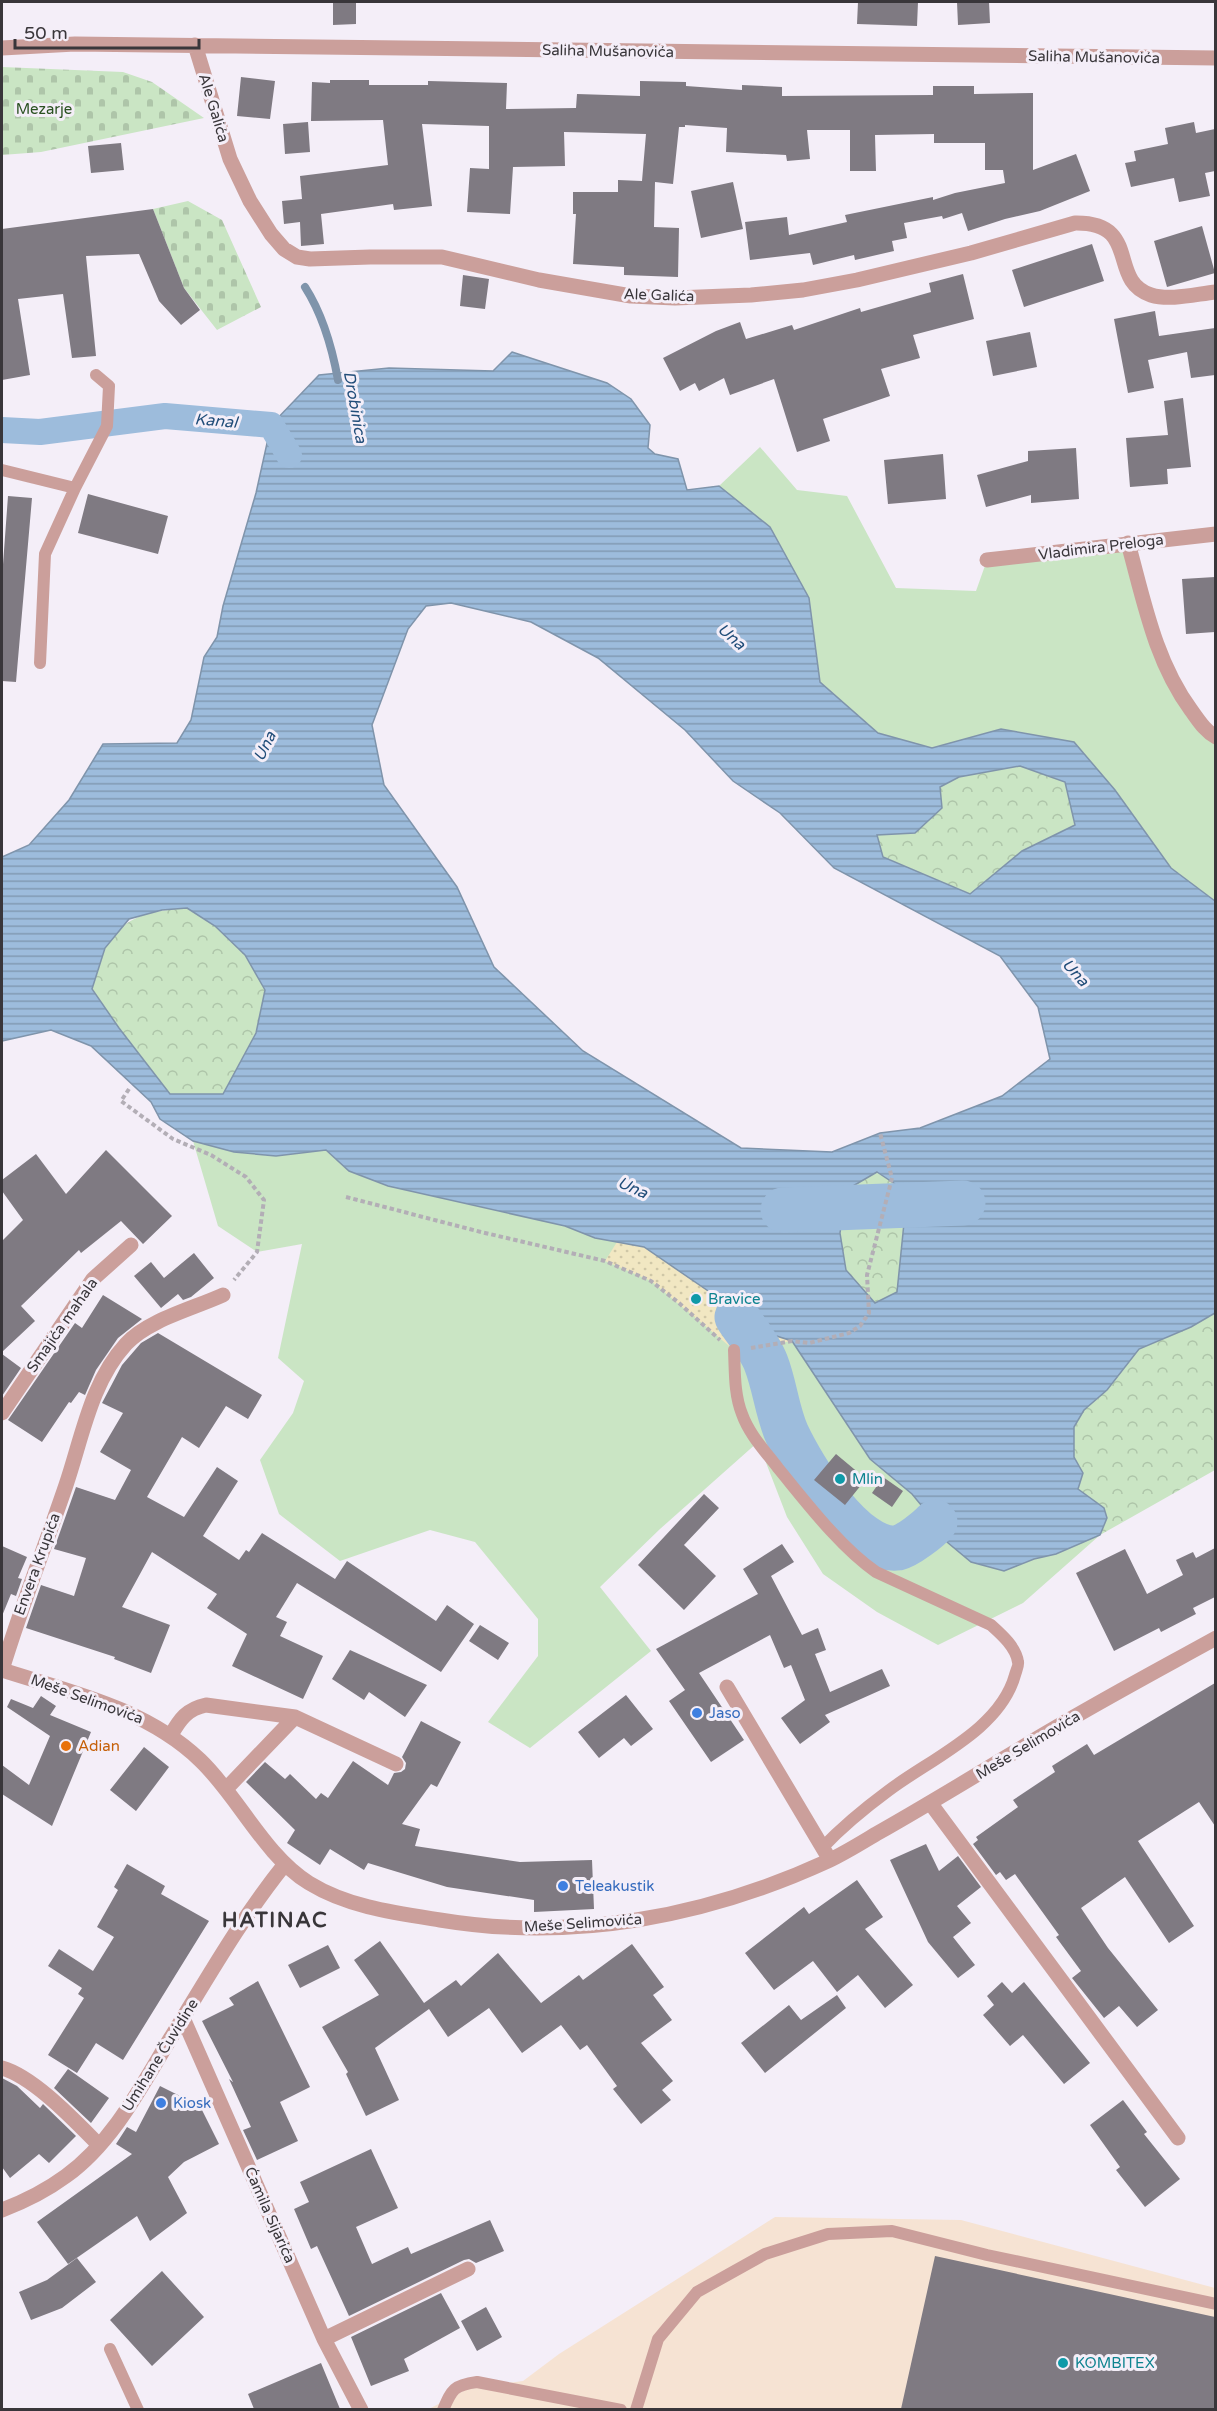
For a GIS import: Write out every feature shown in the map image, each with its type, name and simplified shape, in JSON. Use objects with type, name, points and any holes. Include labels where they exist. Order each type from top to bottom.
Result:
[{"type":"street","name":"Saliha Mušanovića","points":[[2,48],[75,44],[1215,58]]},
{"type":"street","name":"Ale Galića","points":[[195,45],[230,159],[250,201],[271,234],[284,249],[297,256],[310,259],[370,256],[442,257],[539,280],[631,296],[675,298],[751,295],[802,290],[857,280],[971,253],[1075,223],[1090,223],[1104,227],[1116,237],[1130,280],[1142,291],[1162,297],[1215,292]]},
{"type":"street","name":"Vladimira Preloga","points":[[987,560],[1215,534]]},
{"type":"street","points":[[1128,543],[1159,655],[1180,695],[1207,732],[1215,737]]},
{"type":"street","name":"Smajića mahala","points":[[2,1413],[93,1279],[131,1245]]},
{"type":"street","name":"Envera Krupića","points":[[2,1670],[97,1389],[125,1345],[142,1330],[222,1295]]},
{"type":"street","name":"Meše Selimovića","points":[[2,1670],[147,1720],[171,1735],[201,1760],[285,1864],[309,1883],[351,1902],[400,1914],[484,1927],[550,1929],[629,1923],[708,1904],[762,1887],[931,1804],[1019,1749],[1215,1638]]},
{"type":"street","points":[[727,1687],[826,1854]]},
{"type":"street","points":[[171,1735],[180,1718],[189,1711],[206,1706],[295,1717],[396,1764]]},
{"type":"street","points":[[226,1789],[295,1717]]},
{"type":"street","points":[[931,1804],[1178,2138]]},
{"type":"street","name":"Umihane Čuvidine","points":[[2,2210],[18,2204],[67,2176],[99,2145],[130,2106],[252,1906],[285,1864]]},
{"type":"street","name":"Ćamila Sijarića","points":[[183,2018],[324,2338],[361,2409]]},
{"type":"street","points":[[2,2068],[26,2080],[72,2117],[99,2145]]},
{"type":"street","points":[[324,2338],[468,2269]]},
{"type":"lane","points":[[40,663],[45,554],[107,426],[109,386],[96,375]]},
{"type":"lane","points":[[2,470],[75,488]]},
{"type":"lane","points":[[734,1350],[736,1390],[742,1414],[758,1442],[823,1521],[863,1563],[876,1572],[991,1625],[1004,1636],[1018,1662],[1010,1690],[980,1727],[955,1747],[889,1791],[826,1854]]},
{"type":"lane","points":[[636,2409],[658,2339],[697,2292],[765,2254],[828,2234],[892,2231],[987,2255],[1215,2304]]},
{"type":"lane","points":[[110,2349],[138,2409]]},
{"type":"lane","points":[[443,2409],[451,2391],[461,2385],[477,2382],[621,2409]]},
{"type":"path","points":[[129,1089],[121,1101],[172,1139],[211,1155],[246,1177],[264,1200],[257,1252],[222,1295]]},
{"type":"path","points":[[346,1197],[605,1261],[651,1281],[734,1350],[792,1341],[809,1343],[849,1333],[860,1326],[869,1313],[867,1275],[892,1178],[880,1133]]},
{"type":"shaded area","points":[[775,2217],[961,2220],[1215,2288],[1215,2409],[427,2410],[469,2388],[523,2381],[559,2354]]},
{"type":"green space","name":"Mezarje","points":[[2,67],[123,72],[152,82],[204,118],[41,152],[2,155]]},
{"type":"green space","points":[[188,201],[222,220],[261,307],[217,330],[184,288],[153,209]]},
{"type":"green space","points":[[760,447],[797,490],[847,496],[896,588],[976,591],[987,560],[1128,543],[1159,655],[1215,737],[1215,901],[1171,868],[1115,790],[1001,729],[932,748],[878,733],[820,682],[809,598],[719,486]]},
{"type":"green space","points":[[1020,766],[1065,782],[1075,825],[1022,851],[970,894],[883,857],[877,835],[915,833],[940,787],[959,777]]},
{"type":"green space","points":[[187,908],[215,926],[245,955],[265,990],[256,1033],[223,1094],[170,1094],[92,989],[105,947],[121,927],[140,916]]},
{"type":"green space","points":[[193,1141],[234,1152],[276,1156],[326,1150],[349,1171],[388,1186],[565,1226],[595,1238],[644,1247],[792,1341],[870,1459],[912,1494],[935,1522],[947,1542],[1034,1559],[1056,1554],[1100,1535],[1023,1603],[938,1645],[877,1612],[823,1574],[787,1517],[758,1442],[660,1529],[600,1587],[651,1651],[530,1748],[488,1722],[538,1656],[538,1619],[475,1542],[430,1530],[340,1561],[279,1514],[260,1460],[293,1413],[304,1381],[278,1358],[302,1244],[257,1252],[218,1226]]},
{"type":"green space","points":[[877,1172],[901,1188],[904,1223],[897,1292],[875,1303],[846,1270],[840,1233],[846,1189]]},
{"type":"green space","points":[[1215,1313],[1215,1470],[1100,1535],[1107,1518],[1104,1508],[1078,1490],[1083,1473],[1074,1457],[1074,1427],[1084,1410],[1107,1390],[1139,1349],[1191,1327]]},
{"type":"sand","name":"Bravice","points":[[617,1242],[644,1247],[714,1295],[728,1313],[767,1333],[792,1341],[734,1350],[651,1281],[605,1261]]},
{"type":"water","points":[[512,352],[607,383],[631,399],[650,425],[648,448],[655,454],[678,459],[687,490],[719,486],[770,527],[809,598],[820,682],[878,733],[932,748],[1001,729],[1074,742],[1115,790],[1171,868],[1215,901],[1215,1313],[1191,1327],[1139,1349],[1107,1390],[1084,1410],[1074,1427],[1074,1457],[1083,1473],[1078,1489],[1104,1508],[1107,1518],[1100,1535],[1056,1554],[1034,1559],[1004,1571],[971,1562],[947,1542],[935,1522],[912,1494],[870,1459],[792,1341],[767,1333],[728,1313],[714,1295],[644,1247],[595,1238],[565,1226],[388,1186],[349,1171],[326,1150],[276,1156],[234,1152],[193,1141],[160,1119],[151,1102],[91,1046],[51,1030],[2,1041],[2,857],[29,845],[69,800],[103,744],[177,743],[191,720],[204,657],[217,637],[223,606],[256,493],[271,425],[319,375],[389,368],[493,371]],"holes":[[[451,603],[531,622],[598,658],[685,730],[733,781],[780,813],[834,868],[1000,956],[1038,1007],[1050,1059],[1002,1096],[920,1128],[880,1133],[832,1152],[741,1148],[583,1051],[494,967],[457,887],[384,785],[372,725],[408,629],[426,606]],[[1020,766],[1065,782],[1075,825],[1022,851],[970,894],[883,857],[877,835],[915,833],[942,808],[940,787],[959,777]],[[187,908],[215,926],[245,955],[265,990],[256,1033],[223,1094],[170,1094],[92,989],[105,948],[129,919],[162,910]],[[877,1172],[901,1188],[904,1223],[897,1292],[875,1303],[846,1270],[840,1233],[846,1190]]]},
{"type":"building","points":[[333,2],[356,2],[356,24],[333,25]]},
{"type":"building","points":[[858,2],[918,2],[917,26],[857,24]]},
{"type":"building","points":[[957,2],[989,2],[990,23],[958,25]]},
{"type":"building","points":[[241,77],[275,81],[270,119],[237,116]]},
{"type":"building","points":[[330,80],[369,80],[369,85],[428,85],[428,81],[507,83],[506,109],[576,108],[577,94],[640,96],[640,81],[686,82],[686,86],[742,90],[742,85],[782,87],[782,96],[933,95],[933,86],[974,86],[974,94],[1033,93],[1033,170],[1076,154],[1090,191],[1040,211],[968,231],[962,213],[943,219],[942,216],[904,223],[907,238],[892,241],[894,251],[855,260],[854,255],[813,265],[810,253],[750,260],[745,222],[787,217],[789,235],[847,222],[845,215],[933,197],[933,200],[1005,183],[1003,170],[985,170],[985,143],[934,143],[934,134],[875,135],[876,171],[850,171],[850,130],[807,130],[810,159],[787,161],[786,155],[726,152],[727,128],[685,125],[685,127],[679,127],[673,184],[655,182],[654,227],[679,228],[678,277],[624,275],[624,267],[573,264],[576,214],[573,214],[573,192],[618,192],[618,180],[642,181],[646,134],[564,132],[565,166],[513,167],[510,214],[467,212],[470,168],[489,169],[489,126],[422,124],[432,206],[394,210],[393,204],[321,214],[324,244],[301,246],[300,222],[284,224],[282,201],[302,199],[300,176],[388,165],[383,120],[311,121],[312,82],[330,83]]},
{"type":"building","points":[[308,122],[310,152],[285,154],[283,124]]},
{"type":"building","points":[[1194,122],[1196,133],[1215,129],[1215,171],[1205,173],[1210,196],[1179,202],[1174,178],[1131,187],[1125,163],[1136,161],[1134,151],[1168,144],[1165,128]]},
{"type":"building","points":[[121,143],[124,170],[91,173],[88,146]]},
{"type":"building","points":[[733,182],[743,229],[701,238],[691,191]]},
{"type":"building","points":[[153,209],[184,288],[200,310],[181,325],[159,301],[139,254],[86,256],[96,356],[72,358],[63,294],[18,299],[30,375],[2,380],[2,229]]},
{"type":"building","points":[[1202,226],[1215,273],[1167,287],[1154,241]]},
{"type":"building","points":[[1092,244],[1104,281],[1024,307],[1012,270]]},
{"type":"building","points":[[963,274],[974,319],[913,335],[920,358],[881,369],[890,396],[823,419],[830,441],[797,452],[774,379],[730,395],[724,378],[699,391],[695,383],[680,391],[663,358],[716,331],[740,322],[746,339],[792,325],[794,330],[860,308],[861,312],[931,292],[929,283]]},
{"type":"building","points":[[463,275],[489,279],[485,309],[460,306]]},
{"type":"building","points":[[1155,311],[1159,336],[1215,328],[1215,375],[1191,378],[1187,352],[1148,360],[1154,388],[1128,393],[1114,319]]},
{"type":"building","points":[[1030,332],[1037,367],[993,376],[986,341]]},
{"type":"building","points":[[1183,398],[1191,467],[1167,469],[1168,484],[1130,487],[1126,438],[1168,435],[1164,401]]},
{"type":"building","points":[[1076,448],[1079,499],[1031,503],[1031,495],[986,507],[977,475],[1028,461],[1028,451]]},
{"type":"building","points":[[943,454],[946,499],[888,504],[884,460]]},
{"type":"building","points":[[88,494],[168,516],[158,554],[78,533]]},
{"type":"building","points":[[8,496],[32,498],[16,682],[2,681],[2,578]]},
{"type":"building","points":[[1215,577],[1215,632],[1186,634],[1182,579]]},
{"type":"building","points":[[106,1150],[172,1216],[143,1244],[121,1221],[81,1253],[79,1250],[21,1306],[35,1321],[2,1352],[2,1241],[23,1220],[2,1191],[2,1180],[36,1154],[66,1194]]},
{"type":"building","points":[[194,1253],[214,1278],[191,1297],[183,1300],[178,1294],[161,1308],[134,1276],[151,1262],[164,1278]]},
{"type":"building","points":[[103,1295],[142,1319],[118,1338],[96,1370],[85,1395],[79,1392],[71,1403],[69,1402],[42,1442],[8,1420],[75,1323],[82,1328]]},
{"type":"building","points":[[158,1333],[262,1395],[248,1419],[226,1406],[199,1448],[182,1437],[147,1497],[184,1517],[217,1467],[238,1481],[203,1536],[239,1560],[246,1550],[249,1552],[262,1533],[335,1579],[347,1561],[436,1621],[447,1605],[474,1624],[441,1672],[297,1583],[276,1617],[287,1622],[280,1636],[323,1656],[303,1699],[232,1666],[247,1634],[207,1608],[217,1594],[152,1552],[122,1607],[170,1625],[151,1673],[114,1659],[115,1657],[26,1628],[41,1585],[74,1596],[86,1558],[54,1549],[76,1487],[115,1500],[131,1470],[100,1452],[123,1413],[102,1403],[122,1365],[141,1343]]},
{"type":"building","points":[[2,1354],[21,1368],[2,1396]]},
{"type":"building","name":"Mlin","points":[[836,1454],[866,1479],[845,1505],[814,1480]]},
{"type":"building","points":[[883,1477],[903,1491],[892,1507],[872,1493]]},
{"type":"building","points":[[704,1494],[719,1508],[684,1545],[716,1576],[684,1610],[638,1565]]},
{"type":"building","points":[[782,1544],[794,1562],[771,1576],[802,1635],[818,1628],[826,1650],[815,1654],[830,1692],[882,1669],[890,1686],[825,1715],[830,1722],[800,1744],[781,1718],[805,1700],[791,1665],[784,1668],[770,1635],[699,1673],[744,1740],[711,1762],[669,1701],[685,1690],[656,1649],[758,1594],[743,1569]]},
{"type":"building","points":[[2,1546],[27,1557],[18,1578],[22,1579],[16,1596],[11,1594],[2,1616]]},
{"type":"building","points":[[1215,1548],[1215,1597],[1193,1608],[1196,1614],[1161,1632],[1159,1628],[1114,1651],[1076,1573],[1125,1549],[1147,1594],[1183,1575],[1176,1560],[1193,1552],[1196,1558]]},
{"type":"building","points":[[480,1625],[509,1643],[498,1660],[469,1641]]},
{"type":"building","points":[[350,1650],[427,1685],[405,1717],[369,1692],[364,1700],[332,1679]]},
{"type":"building","points":[[1215,1683],[1215,1826],[1199,1802],[1138,1841],[1194,1926],[1169,1943],[1125,1877],[1081,1908],[1108,1948],[1158,2010],[1137,2027],[1119,2006],[1104,2018],[1072,1978],[1081,1971],[1056,1937],[1059,1935],[1015,1874],[1006,1880],[1000,1872],[996,1875],[973,1844],[978,1840],[976,1837],[1018,1807],[1013,1800],[1055,1772],[1052,1766],[1087,1744],[1094,1755]]},
{"type":"building","points":[[626,1695],[653,1729],[631,1746],[624,1738],[599,1758],[578,1732]]},
{"type":"building","points":[[41,1696],[56,1706],[50,1715],[91,1732],[52,1826],[2,1794],[2,1765],[29,1785],[50,1736],[7,1707],[11,1699],[33,1708]]},
{"type":"building","points":[[421,1721],[461,1742],[437,1787],[431,1784],[402,1824],[420,1829],[415,1846],[520,1862],[592,1860],[594,1909],[534,1912],[534,1900],[447,1887],[368,1863],[364,1870],[330,1849],[320,1865],[287,1843],[295,1830],[246,1782],[265,1762],[285,1779],[290,1774],[316,1799],[321,1793],[328,1798],[353,1761],[388,1785],[394,1773],[405,1769],[406,1763],[402,1757]]},
{"type":"building","points":[[144,1747],[169,1767],[136,1811],[110,1790]]},
{"type":"building","points":[[926,1844],[939,1871],[958,1856],[981,1887],[957,1906],[971,1923],[953,1937],[975,1965],[958,1978],[928,1942],[890,1860]]},
{"type":"building","points":[[127,1864],[165,1886],[161,1894],[209,1921],[123,2060],[96,2043],[77,2073],[48,2055],[84,1998],[78,1994],[82,1988],[48,1966],[59,1949],[93,1971],[114,1937],[97,1927],[118,1890],[114,1887]]},
{"type":"building","points":[[857,1880],[883,1917],[865,1929],[913,1985],[885,2008],[858,1975],[837,1992],[813,1961],[774,1990],[745,1953],[804,1907],[809,1914]]},
{"type":"building","points":[[380,1941],[424,2003],[456,1980],[461,1986],[498,1953],[541,2003],[579,1975],[583,1980],[632,1944],[664,1987],[653,1995],[672,2020],[641,2043],[673,2081],[662,2090],[671,2100],[641,2124],[613,2089],[617,2086],[587,2045],[580,2050],[561,2025],[522,2053],[489,2008],[448,2037],[429,2009],[375,2048],[399,2100],[366,2116],[346,2074],[348,2072],[322,2027],[379,1995],[354,1960]]},
{"type":"building","points":[[328,1945],[340,1968],[300,1988],[288,1965]]},
{"type":"building","points":[[258,1981],[310,2087],[280,2102],[298,2141],[257,2160],[243,2130],[251,2127],[229,2079],[233,2082],[202,2021],[234,2005],[229,1998]]},
{"type":"building","points":[[1002,1982],[1012,1993],[1024,1982],[1090,2063],[1064,2084],[1023,2035],[1010,2046],[983,2015],[994,2005],[987,1996]]},
{"type":"building","points":[[837,1995],[846,2008],[765,2073],[741,2043],[789,2005],[801,2020]]},
{"type":"building","points":[[68,2069],[109,2098],[91,2123],[54,2088]]},
{"type":"building","points":[[2,2078],[17,2086],[40,2108],[43,2104],[76,2136],[49,2163],[39,2154],[10,2178],[2,2167]]},
{"type":"building","points":[[160,2086],[200,2106],[219,2144],[184,2162],[168,2177],[187,2213],[150,2241],[137,2216],[68,2264],[37,2222],[132,2154],[116,2144],[127,2127],[136,2132]]},
{"type":"building","points":[[1123,2100],[1147,2132],[1144,2134],[1180,2179],[1145,2207],[1116,2170],[1120,2167],[1090,2125]]},
{"type":"building","points":[[371,2149],[398,2208],[356,2227],[372,2264],[408,2247],[411,2254],[490,2220],[504,2251],[476,2263],[469,2259],[464,2260],[349,2316],[317,2246],[311,2249],[294,2209],[309,2202],[300,2182]]},
{"type":"building","name":"KOMBITEX","points":[[935,2256],[1215,2317],[1215,2409],[901,2409]]},
{"type":"building","points":[[77,2258],[96,2282],[62,2308],[31,2320],[19,2292],[47,2280]]},
{"type":"building","points":[[162,2271],[204,2317],[152,2366],[110,2320]]},
{"type":"building","points":[[441,2293],[460,2328],[404,2359],[409,2371],[371,2386],[351,2337]]},
{"type":"building","points":[[486,2307],[502,2337],[477,2351],[461,2321]]},
{"type":"building","points":[[321,2363],[340,2409],[254,2409],[248,2394]]},
{"type":"waterway","name":"Drobinica","points":[[305,287],[326,332],[338,380]]},
{"type":"waterway","name":"Kanal","points":[[2,430],[40,432],[165,416],[271,425],[289,455]]},
{"type":"waterway","name":"Una","points":[[783,1210],[963,1203]]},
{"type":"waterway","points":[[737,1317],[763,1357],[784,1426],[795,1449],[832,1506],[848,1523],[864,1537],[881,1546],[898,1548],[918,1537],[935,1522]]},
{"type":"place","name":"Bravice","points":[[696,1299]]},
{"type":"place","name":"Mlin","points":[[840,1479]]},
{"type":"place","name":"Jaso","points":[[697,1713]]},
{"type":"place","name":"Adian","points":[[66,1746]]},
{"type":"place","name":"Teleakustik","points":[[563,1886]]},
{"type":"place","name":"Kiosk","points":[[161,2103]]},
{"type":"place","name":"KOMBITEX","points":[[1063,2363]]},
{"type":"district","name":"HATINAC","points":[[275,1920]]}]
